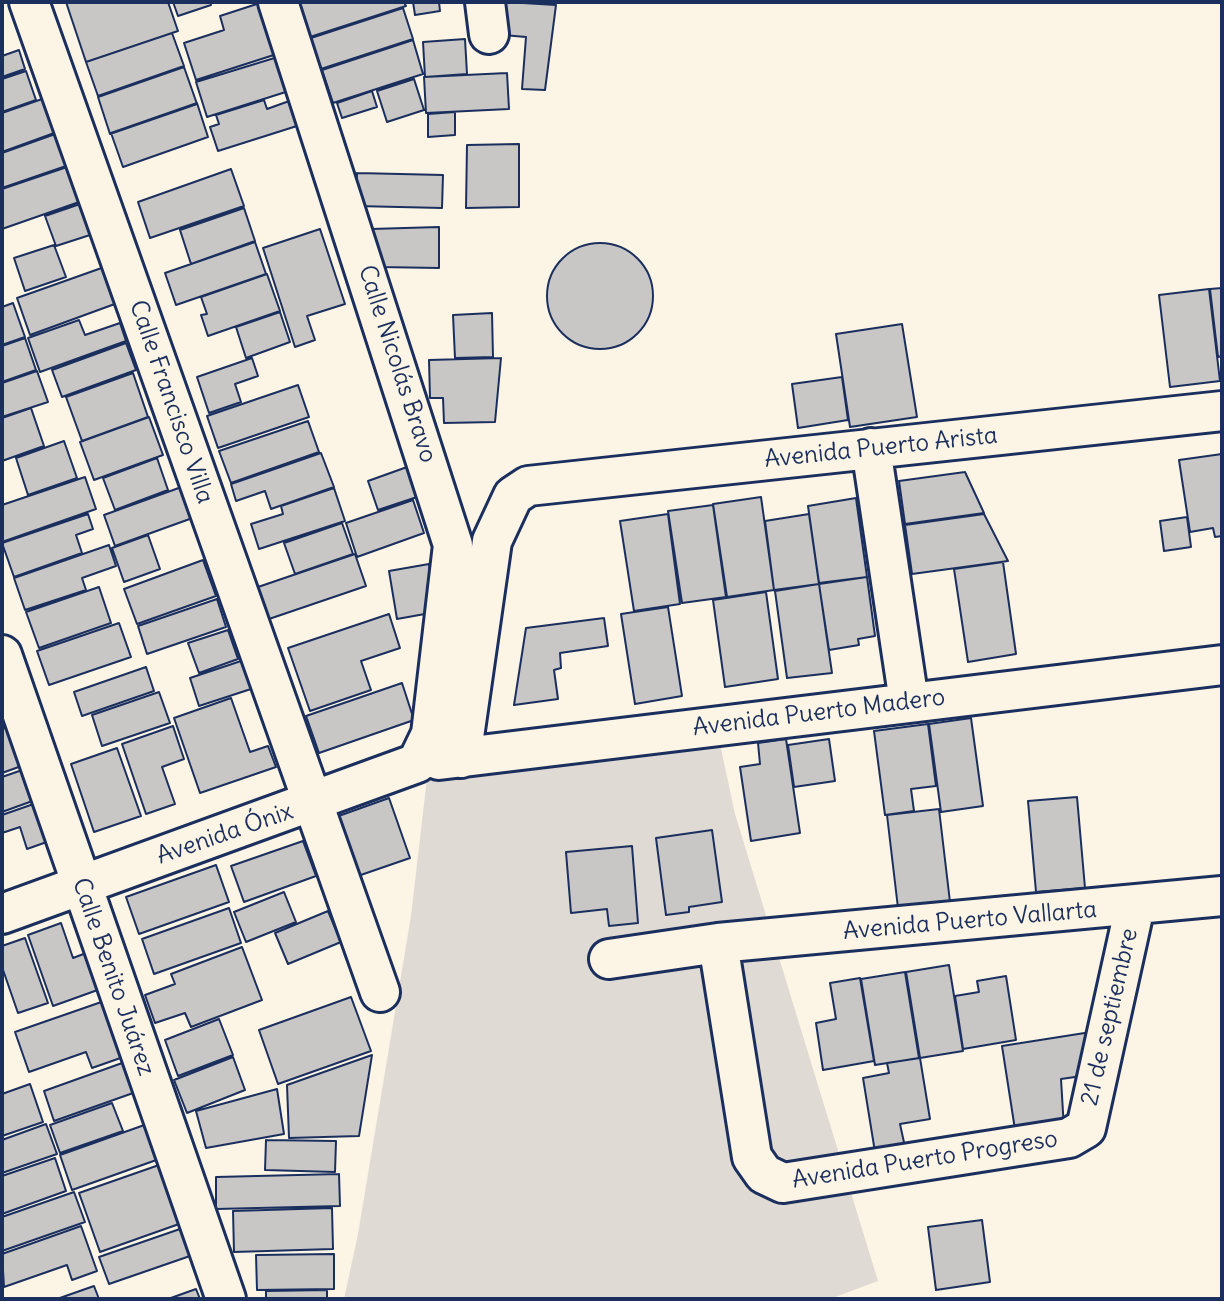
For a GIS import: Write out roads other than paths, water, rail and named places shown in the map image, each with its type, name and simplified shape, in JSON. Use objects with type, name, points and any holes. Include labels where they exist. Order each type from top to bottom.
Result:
[{"type":"street","name":"Calle Francisco Villa","points":[[29,2],[380,992]]},
{"type":"street","name":"Calle Nicolás Bravo","points":[[278,2],[453,545],[424,749]]},
{"type":"street","name":"Avenida Puerto Arista","points":[[461,758],[492,541],[513,496],[528,486],[1222,411]]},
{"type":"street","points":[[871,449],[909,702]]},
{"type":"street","name":"Calle Benito Juárez","points":[[2,655],[226,1299]]},
{"type":"street","name":"Avenida Puerto Madero","points":[[424,749],[461,758],[1222,665]]},
{"type":"street","name":"Avenida Ónix","points":[[2,914],[312,802],[424,749]]},
{"type":"street","name":"Avenida Puerto Vallarta","points":[[609,959],[718,943],[1222,896]]},
{"type":"street","name":"21 de septiembre","points":[[1086,1128],[1135,906]]},
{"type":"street","name":"Avenida Puerto Progreso","points":[[718,943],[752,1157],[764,1174],[783,1183],[1069,1138],[1086,1128]]}]
